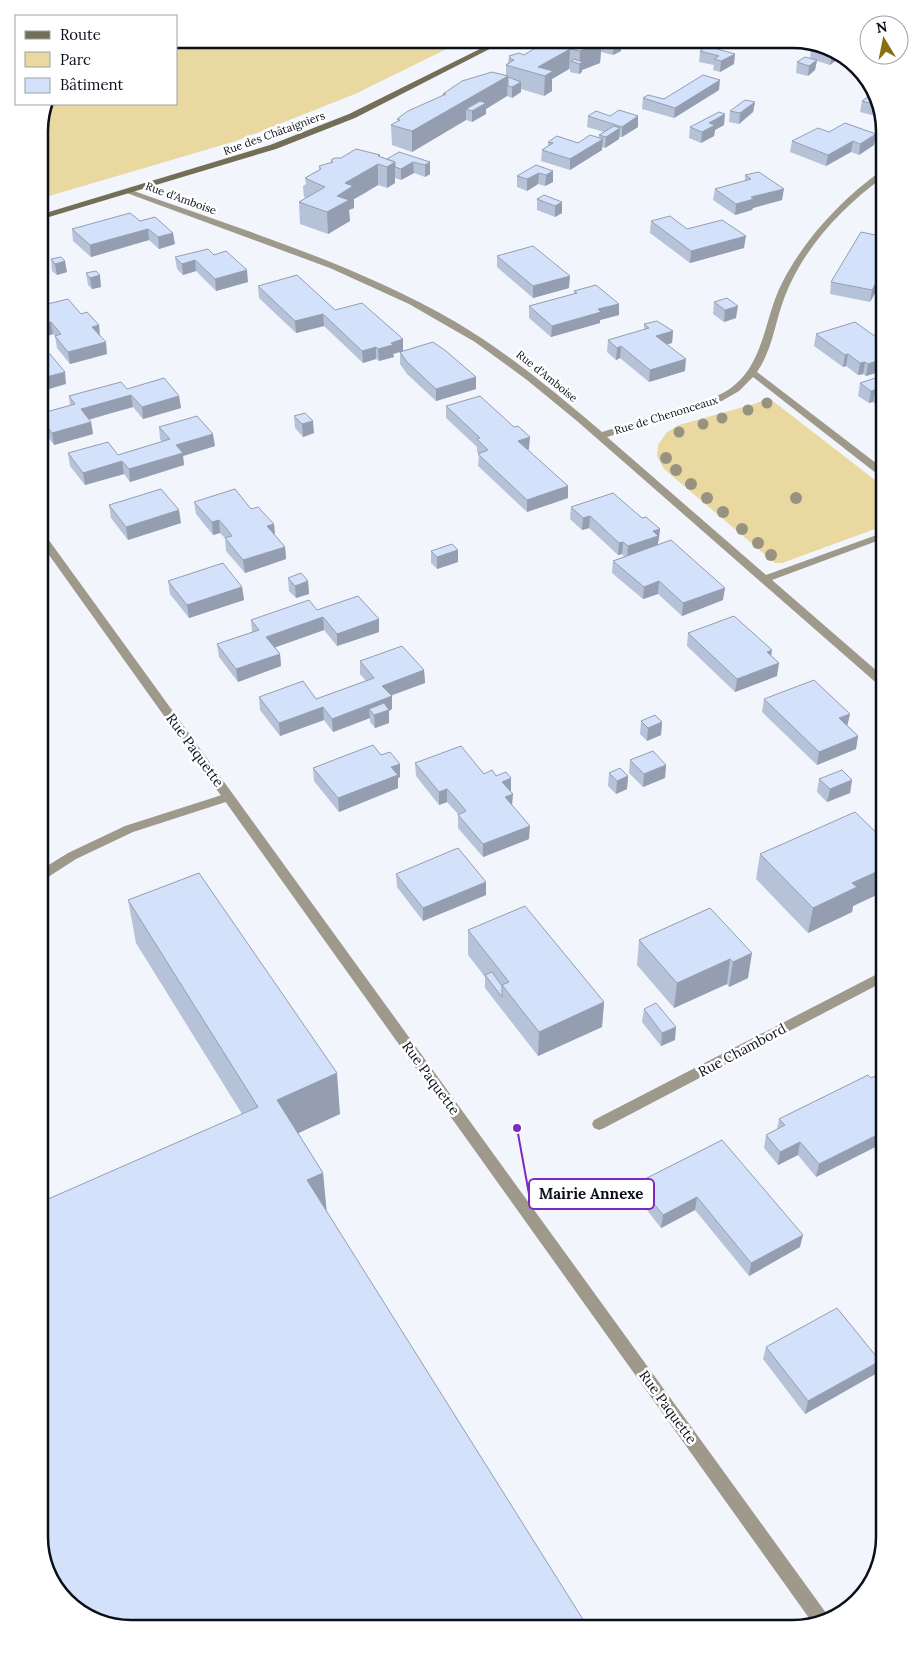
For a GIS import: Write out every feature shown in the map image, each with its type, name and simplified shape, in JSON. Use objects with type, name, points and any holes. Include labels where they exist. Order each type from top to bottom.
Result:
[{"type":"street","name":"Rue des Châtaigniers","points":[[48,215],[255,154],[328,126],[418,84],[488,48]]},
{"type":"street","name":"Rue de Chenonceaux","points":[[600,436],[724,397],[737,388],[753,373],[763,353],[781,294],[793,270],[813,242],[844,206],[876,179]]},
{"type":"street","name":"Rue d'Amboise","points":[[128,192],[320,260],[408,300],[450,323],[505,358],[600,436],[876,676]]},
{"type":"street","points":[[753,373],[876,468]]},
{"type":"street","points":[[764,579],[876,538]]},
{"type":"street","name":"Rue Paquette","points":[[48,546],[818,1616]]},
{"type":"street","points":[[48,871],[72,856],[130,829],[228,796]]},
{"type":"street","name":"Rue Chambord","points":[[599,1124],[876,980]]},
{"type":"green space","points":[[178,48],[449,48],[355,94],[236,141],[48,196],[48,125],[52,105],[178,105]]},
{"type":"green space","points":[[769,398],[876,481],[876,529],[782,563],[775,563],[664,469],[657,456],[658,445],[667,432],[679,425]]},
{"type":"building","points":[[535,48],[588,48],[580,51],[570,49],[538,67],[553,71],[545,76],[506,65],[514,60],[510,59],[509,56],[519,53],[524,55]]},
{"type":"building","points":[[704,48],[714,48],[735,54],[721,61],[714,59],[719,56],[700,51]]},
{"type":"building","points":[[805,57],[817,60],[809,66],[797,62]]},
{"type":"building","points":[[574,59],[583,62],[579,64],[571,61]]},
{"type":"building","points":[[492,72],[508,76],[412,131],[391,125],[400,120],[397,119],[408,111],[446,94],[443,94],[462,81]]},
{"type":"building","points":[[703,75],[720,80],[675,108],[643,98],[648,95],[664,99]]},
{"type":"building","points":[[508,77],[521,82],[512,87],[508,86]]},
{"type":"building","points":[[869,96],[872,104],[862,101]]},
{"type":"building","points":[[745,100],[755,102],[740,113],[730,111]]},
{"type":"building","points":[[480,101],[486,103],[472,111],[466,109]]},
{"type":"building","points":[[619,110],[638,116],[622,127],[588,116],[596,111],[610,116]]},
{"type":"building","points":[[719,112],[725,114],[709,123],[715,125],[702,132],[690,127]]},
{"type":"building","points":[[845,123],[876,134],[860,144],[853,141],[828,155],[792,141],[818,128],[829,132]]},
{"type":"building","points":[[614,126],[620,128],[606,137],[599,135]]},
{"type":"building","points":[[590,135],[603,139],[570,159],[542,150],[553,143],[548,142],[557,136],[578,143]]},
{"type":"building","points":[[356,149],[380,155],[378,156],[395,162],[387,167],[378,164],[345,183],[353,186],[337,196],[349,200],[327,212],[299,202],[325,187],[305,178],[321,169],[319,166],[333,162],[331,160],[341,158]]},
{"type":"building","points":[[399,152],[430,162],[425,165],[413,162],[401,169],[395,167],[395,162],[387,159]]},
{"type":"building","points":[[536,165],[553,171],[546,175],[539,173],[527,179],[517,176]]},
{"type":"building","points":[[759,172],[784,189],[751,197],[754,199],[736,204],[715,189],[751,179],[745,175]]},
{"type":"building","points":[[544,195],[562,202],[555,206],[537,199]]},
{"type":"building","points":[[130,213],[140,221],[155,217],[173,233],[158,237],[148,229],[90,245],[72,229]]},
{"type":"building","points":[[670,216],[687,229],[722,220],[746,236],[691,251],[651,221]]},
{"type":"building","points":[[861,232],[876,235],[876,283],[872,290],[831,282]]},
{"type":"building","points":[[533,246],[570,276],[533,286],[497,256]]},
{"type":"building","points":[[208,249],[214,255],[226,251],[247,270],[215,279],[195,260],[182,264],[175,257]]},
{"type":"building","points":[[61,257],[65,261],[55,264],[51,259]]},
{"type":"building","points":[[96,271],[100,275],[90,278],[86,273]]},
{"type":"building","points":[[297,275],[335,310],[362,303],[403,339],[391,343],[393,345],[362,351],[323,314],[295,321],[258,286]]},
{"type":"building","points":[[596,285],[619,304],[598,309],[601,312],[552,326],[529,306],[577,293],[574,291]]},
{"type":"building","points":[[727,298],[738,306],[725,310],[714,302]]},
{"type":"building","points":[[68,299],[81,314],[87,312],[99,325],[92,327],[106,342],[68,352],[55,336],[61,334],[51,322],[48,323],[48,304]]},
{"type":"building","points":[[657,321],[673,331],[656,336],[686,359],[650,370],[621,346],[617,348],[608,340],[649,328],[644,324]]},
{"type":"building","points":[[855,322],[876,337],[876,361],[868,364],[865,362],[860,363],[848,354],[845,355],[816,334]]},
{"type":"building","points":[[433,342],[476,377],[436,389],[407,362],[400,352]]},
{"type":"building","points":[[50,354],[65,372],[48,377],[48,355]]},
{"type":"building","points":[[164,378],[179,396],[142,407],[131,395],[81,409],[91,422],[52,433],[48,428],[48,412],[75,404],[69,396],[121,382],[127,389]]},
{"type":"building","points":[[876,378],[876,391],[871,391],[860,383]]},
{"type":"building","points":[[480,396],[514,427],[518,426],[530,437],[518,441],[568,486],[527,500],[478,454],[488,450],[477,439],[480,438],[446,406]]},
{"type":"building","points":[[305,413],[313,421],[302,424],[294,416]]},
{"type":"building","points":[[197,416],[213,434],[176,445],[183,453],[129,469],[122,461],[83,473],[68,453],[108,442],[118,455],[170,439],[159,427]]},
{"type":"building","points":[[161,489],[179,510],[126,527],[109,505]]},
{"type":"building","points":[[235,489],[251,509],[258,507],[274,524],[267,526],[285,547],[243,560],[225,538],[232,536],[226,528],[219,520],[212,522],[194,502]]},
{"type":"building","points":[[613,493],[642,518],[646,517],[660,529],[653,531],[658,536],[628,546],[623,542],[619,543],[590,516],[583,518],[571,507]]},
{"type":"building","points":[[671,540],[725,588],[683,603],[659,581],[644,587],[613,561]]},
{"type":"building","points":[[452,544],[458,550],[437,557],[431,551]]},
{"type":"building","points":[[223,563],[242,587],[187,605],[168,581]]},
{"type":"building","points":[[301,573],[308,581],[295,586],[288,578]]},
{"type":"building","points":[[358,596],[379,619],[337,634],[323,617],[266,637],[280,654],[236,669],[217,644],[259,630],[251,620],[309,600],[317,610]]},
{"type":"building","points":[[734,616],[772,650],[767,652],[779,663],[737,679],[688,633]]},
{"type":"building","points":[[402,646],[424,670],[382,686],[392,696],[332,719],[323,707],[279,723],[259,697],[303,681],[316,699],[374,678],[360,661]]},
{"type":"building","points":[[814,680],[850,714],[839,718],[858,736],[819,752],[764,699]]},
{"type":"building","points":[[384,703],[389,710],[374,715],[369,709]]},
{"type":"building","points":[[655,715],[662,722],[648,728],[641,721]]},
{"type":"building","points":[[373,745],[381,755],[390,752],[400,764],[391,767],[398,775],[338,798],[313,768]]},
{"type":"building","points":[[461,746],[484,774],[492,770],[496,776],[506,772],[511,778],[502,782],[513,794],[505,797],[530,826],[483,844],[458,815],[466,811],[457,800],[447,789],[439,792],[415,763]]},
{"type":"building","points":[[653,751],[666,765],[644,774],[630,760]]},
{"type":"building","points":[[620,768],[628,776],[617,781],[609,773]]},
{"type":"building","points":[[842,770],[852,780],[830,789],[819,779]]},
{"type":"building","points":[[855,812],[876,832],[876,872],[852,883],[857,887],[813,908],[760,854]]},
{"type":"building","points":[[458,848],[486,882],[423,908],[396,874]]},
{"type":"building","points":[[199,873],[337,1073],[277,1100],[323,1173],[307,1180],[583,1620],[125,1620],[114,1619],[89,1609],[72,1596],[59,1579],[49,1554],[48,1538],[48,1199],[258,1107],[128,900]]},
{"type":"building","points":[[525,906],[604,1002],[539,1032],[502,985],[509,982],[468,930]]},
{"type":"building","points":[[710,908],[752,953],[733,962],[730,959],[677,983],[639,940]]},
{"type":"building","points":[[492,972],[502,986],[502,997],[485,975]]},
{"type":"building","points":[[656,1003],[676,1027],[662,1033],[644,1009]]},
{"type":"building","points":[[868,1075],[871,1078],[876,1076],[876,1136],[819,1164],[800,1142],[780,1152],[766,1135],[785,1125],[779,1119]]},
{"type":"building","points":[[722,1140],[803,1235],[751,1263],[697,1197],[663,1215],[637,1183]]},
{"type":"building","points":[[837,1308],[876,1356],[876,1363],[808,1401],[766,1347]]},
{"type":"place","name":"Mairie Annexe","points":[[517,1128]]}]
